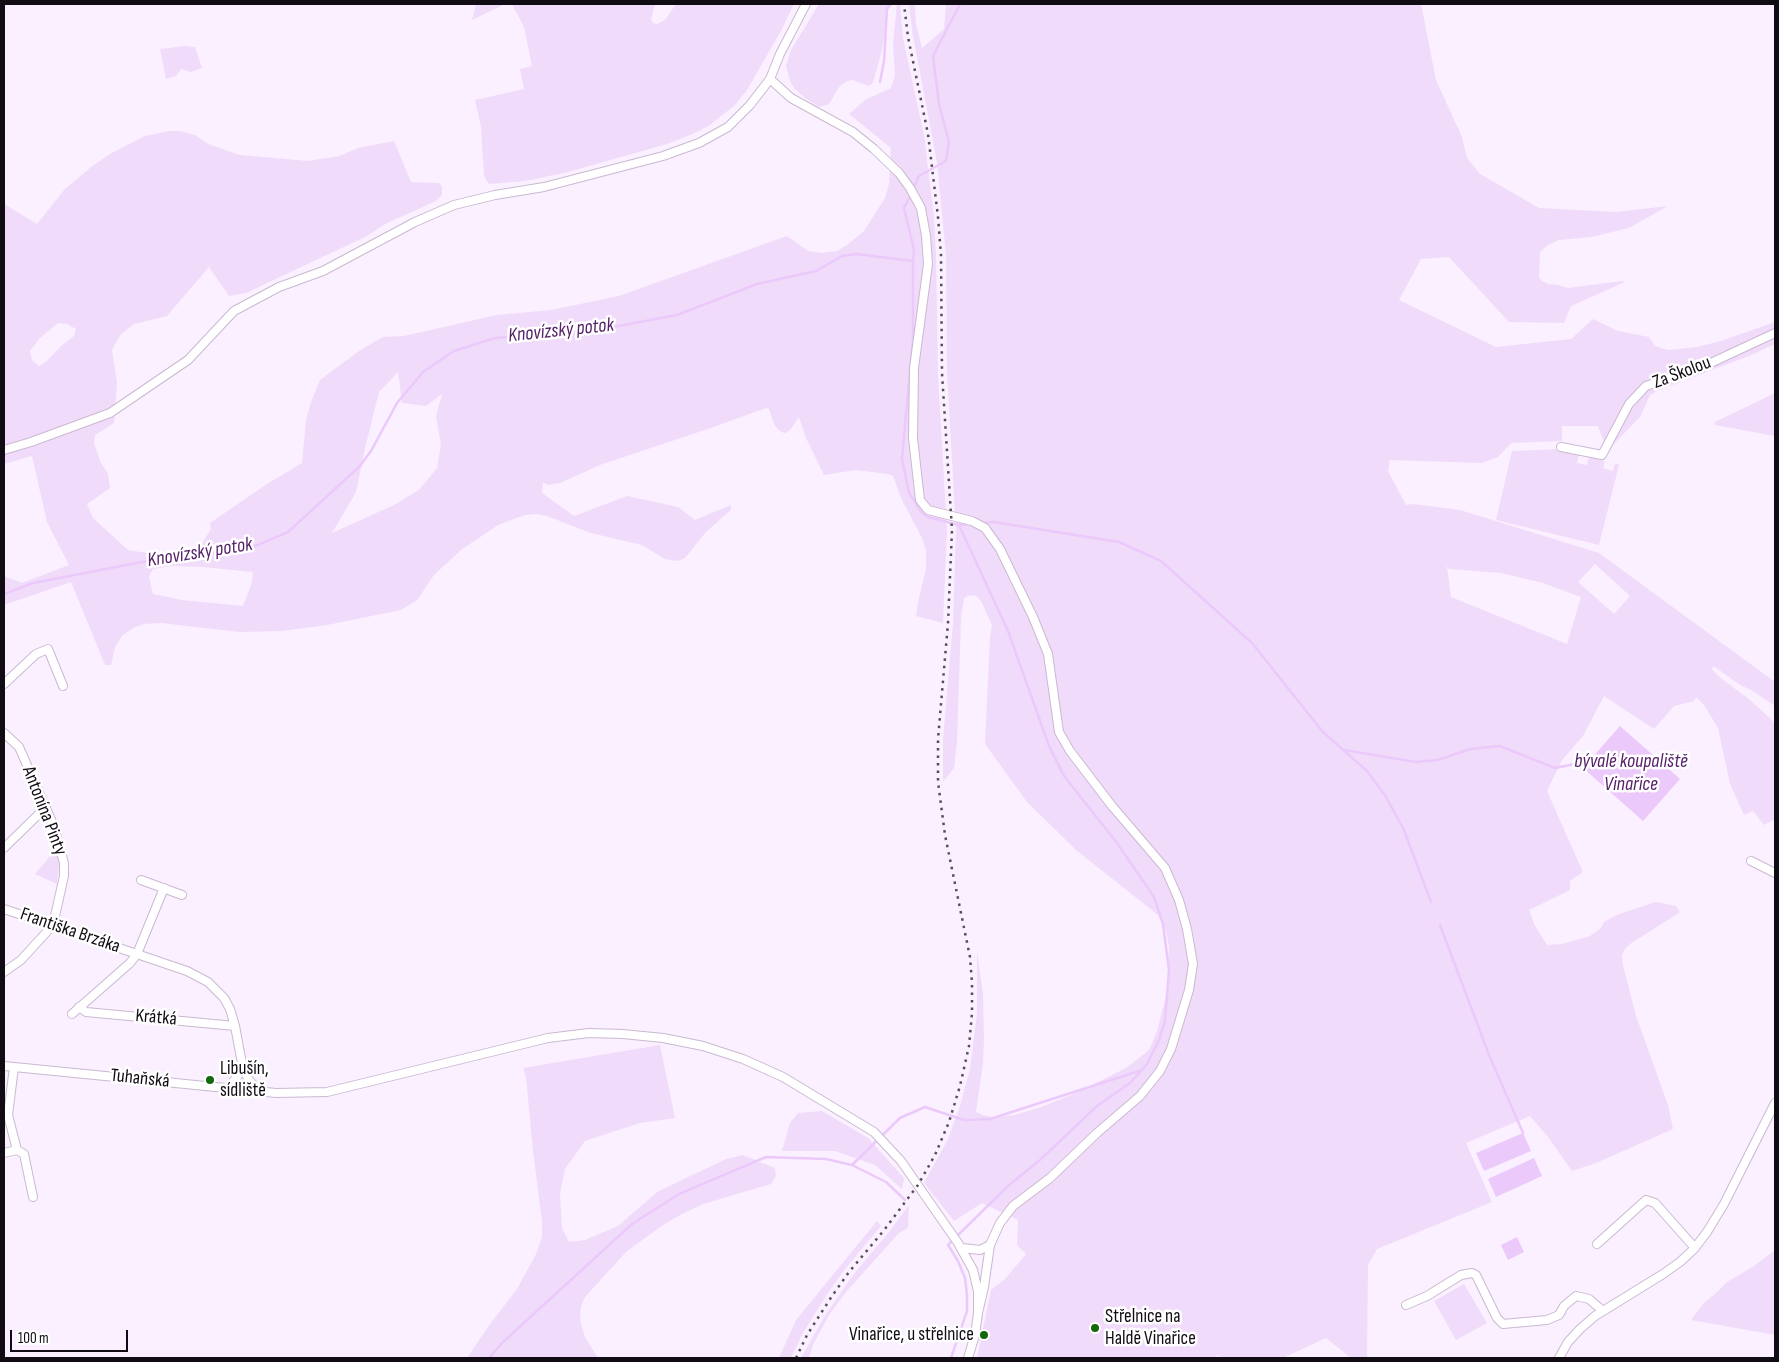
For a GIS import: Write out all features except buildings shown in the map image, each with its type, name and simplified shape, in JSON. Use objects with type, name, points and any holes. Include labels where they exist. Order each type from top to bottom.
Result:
[{"type":"street","points":[[4,450],[110,413],[188,360],[234,312],[279,287],[323,271],[415,222],[454,205],[495,195],[544,187],[663,156],[699,143],[728,127],[750,105],[770,79],[806,4]]},
{"type":"street","points":[[770,79],[791,98],[853,132],[874,149],[899,172],[921,208],[928,264],[914,368],[913,438],[920,500],[928,510],[972,521],[985,528],[1000,549],[1034,617],[1048,654],[1059,732],[1070,751],[1112,806],[1165,868],[1179,900],[1187,929],[1193,964],[1189,990],[1171,1049],[1160,1071],[1140,1096],[1097,1133],[1050,1178],[1013,1206],[1000,1223],[990,1245],[975,1335],[968,1358]]},
{"type":"street","name":"Za Školou","points":[[1561,447],[1602,455],[1630,404],[1646,386],[1700,368],[1775,333]]},
{"type":"street","points":[[4,684],[36,654],[48,649],[63,686]]},
{"type":"street","name":"Antonína Pinty","points":[[4,733],[19,747],[60,843],[64,863],[63,882],[53,925]]},
{"type":"street","points":[[4,848],[46,808]]},
{"type":"street","points":[[1751,861],[1775,873]]},
{"type":"street","points":[[141,880],[182,895]]},
{"type":"street","name":"Františka Brzáka","points":[[137,954],[164,888]]},
{"type":"street","name":"Františka Brzáka","points":[[4,909],[187,971],[208,982],[224,998],[230,1009],[243,1068],[249,1080],[259,1091]]},
{"type":"street","points":[[4,972],[21,960],[53,925]]},
{"type":"street","points":[[72,1014],[130,963],[137,954]]},
{"type":"street","name":"Krátká","points":[[79,1007],[86,1012],[235,1026]]},
{"type":"street","name":"Tuhaňská","points":[[4,1066],[276,1093],[327,1092],[548,1038],[589,1033],[623,1034],[663,1038],[703,1046],[743,1059],[783,1077],[874,1132],[900,1161],[960,1245],[975,1275],[978,1291],[978,1313]]},
{"type":"street","points":[[14,1067],[6,1115],[17,1150]]},
{"type":"street","points":[[228,1088],[243,1068]]},
{"type":"street","points":[[1559,1358],[1568,1342],[1580,1329],[1680,1262],[1694,1248],[1707,1232],[1724,1204],[1775,1102]]},
{"type":"street","points":[[4,1153],[17,1150],[24,1154],[33,1197]]},
{"type":"street","points":[[1597,1244],[1646,1200],[1655,1203],[1694,1248]]},
{"type":"street","points":[[960,1245],[980,1250],[990,1245]]},
{"type":"street","points":[[1406,1305],[1427,1296],[1460,1275],[1472,1273],[1476,1275],[1497,1318],[1503,1324],[1546,1320],[1559,1315],[1564,1306],[1576,1296],[1589,1299],[1604,1312]]},
{"type":"shaded area","points":[[476,4],[505,4],[472,20]]},
{"type":"shaded area","points":[[512,4],[655,4],[651,19],[653,23],[657,24],[665,20],[676,4],[794,4],[781,31],[747,90],[735,105],[710,125],[667,144],[568,172],[525,181],[489,184],[484,175],[481,127],[475,100],[524,89],[520,69],[532,66],[524,27]]},
{"type":"shaded area","points":[[819,4],[889,4],[882,50],[873,83],[869,86],[853,80],[847,81],[839,87],[829,104],[819,107],[794,88],[786,66],[791,50]]},
{"type":"shaded area","points":[[897,4],[900,4],[903,38],[924,135],[934,217],[938,374],[947,531],[943,623],[916,616],[926,569],[926,551],[922,538],[902,500],[893,476],[856,470],[824,475],[806,438],[799,417],[790,430],[785,433],[781,432],[775,426],[769,409],[766,408],[600,465],[560,483],[548,485],[543,482],[542,493],[574,516],[627,496],[678,507],[695,520],[731,505],[731,510],[706,532],[685,558],[678,561],[665,559],[642,545],[591,533],[547,516],[537,514],[525,515],[498,525],[461,550],[434,575],[417,600],[401,610],[327,625],[282,631],[240,632],[161,623],[144,624],[133,628],[122,636],[115,647],[111,665],[105,665],[71,582],[4,605],[4,576],[22,583],[69,565],[47,522],[32,456],[4,464],[4,204],[37,224],[64,190],[91,167],[110,154],[145,136],[169,131],[180,131],[195,135],[208,144],[240,155],[308,161],[340,156],[358,148],[394,141],[411,182],[439,183],[442,186],[442,195],[436,201],[385,224],[367,236],[246,293],[229,296],[209,267],[167,316],[134,324],[121,334],[112,350],[117,383],[114,423],[95,435],[94,443],[100,461],[108,474],[110,488],[87,504],[93,518],[128,550],[153,554],[162,552],[184,553],[194,551],[201,545],[211,529],[210,523],[267,484],[302,463],[306,420],[320,380],[359,351],[383,337],[404,336],[497,315],[551,310],[619,296],[787,236],[808,251],[822,253],[837,251],[847,245],[864,231],[885,198],[889,184],[891,148],[849,114],[865,100],[891,88],[895,75],[893,44]],"holes":[[[58,323],[67,324],[76,329],[74,336],[61,346],[46,362],[39,366],[32,360],[30,351],[40,338]],[[398,372],[402,403],[426,406],[442,394],[436,416],[441,445],[437,468],[419,490],[394,505],[332,533],[356,492],[379,392]],[[172,566],[253,572],[252,582],[243,606],[182,600],[153,594],[149,577],[153,569]]]},
{"type":"shaded area","points":[[909,4],[915,4],[916,24],[922,48],[944,29],[946,4],[1421,4],[1436,80],[1462,137],[1467,158],[1480,174],[1539,208],[1616,212],[1668,206],[1629,228],[1591,237],[1559,240],[1548,245],[1540,252],[1539,277],[1548,284],[1568,288],[1625,282],[1571,306],[1564,323],[1509,322],[1449,257],[1421,259],[1399,300],[1496,347],[1571,339],[1593,319],[1618,331],[1649,337],[1655,346],[1668,350],[1697,347],[1721,341],[1775,322],[1775,344],[1650,395],[1640,417],[1607,451],[1598,426],[1562,426],[1562,441],[1511,443],[1498,457],[1482,463],[1390,460],[1388,471],[1406,505],[1413,504],[1460,510],[1599,553],[1775,682],[1775,706],[1715,667],[1711,668],[1718,676],[1750,700],[1775,723],[1775,819],[1764,825],[1753,811],[1744,815],[1730,784],[1718,728],[1704,705],[1696,697],[1694,701],[1674,706],[1654,729],[1604,696],[1583,736],[1562,760],[1547,791],[1583,872],[1570,881],[1570,890],[1529,910],[1534,924],[1547,945],[1562,944],[1590,936],[1601,928],[1604,922],[1617,915],[1656,902],[1676,906],[1680,912],[1630,944],[1622,955],[1636,1016],[1668,1105],[1673,1129],[1596,1163],[1572,1171],[1548,1137],[1530,1116],[1466,1143],[1492,1202],[1377,1249],[1368,1265],[1367,1358],[1351,1358],[1326,1338],[1283,1358],[1221,1358],[1218,1355],[1214,1358],[977,1358],[991,1290],[1004,1280],[1026,1254],[1017,1245],[1018,1220],[982,1203],[954,1221],[924,1183],[948,1139],[960,1106],[970,1069],[977,1014],[977,952],[983,993],[984,1040],[983,1063],[976,1112],[993,1117],[1015,1115],[1076,1093],[1126,1068],[1149,1050],[1156,1034],[1167,993],[1169,946],[1166,931],[1158,915],[1076,850],[1027,802],[985,744],[992,625],[981,601],[976,596],[970,595],[964,598],[961,618],[957,742],[954,768],[943,782],[943,739],[953,623],[956,530],[947,373],[946,255],[937,162],[913,36]],"holes":[[[1595,564],[1630,596],[1614,614],[1578,582]],[[1447,566],[1449,569],[1501,573],[1543,583],[1581,597],[1567,644],[1451,597]]]},
{"type":"shaded area","points":[[185,46],[195,47],[202,68],[191,72],[181,69],[176,76],[166,79],[160,49]]},
{"type":"shaded area","points":[[1775,393],[1775,436],[1715,425],[1715,422]]},
{"type":"shaded area","points":[[1562,449],[1579,454],[1577,463],[1587,465],[1589,457],[1605,461],[1603,468],[1613,471],[1615,463],[1619,465],[1599,545],[1496,520],[1512,451]]},
{"type":"shaded area","points":[[57,848],[61,864],[59,865],[57,884],[35,874]]},
{"type":"shaded area","points":[[660,1045],[675,1118],[640,1123],[585,1141],[565,1169],[560,1193],[562,1228],[569,1242],[585,1240],[618,1226],[657,1192],[726,1159],[743,1155],[775,1168],[776,1176],[771,1184],[703,1204],[682,1214],[627,1251],[585,1297],[581,1307],[581,1324],[585,1337],[598,1358],[467,1358],[517,1289],[536,1254],[542,1237],[526,1077],[523,1068]]},
{"type":"shaded area","points":[[822,1111],[868,1138],[904,1178],[902,1189],[875,1165],[835,1151],[782,1151],[790,1123],[798,1113]]},
{"type":"shaded area","points":[[909,1205],[908,1228],[899,1233],[846,1292],[829,1315],[813,1345],[809,1358],[801,1358],[824,1317],[853,1275]]},
{"type":"shaded area","points":[[877,1221],[881,1226],[845,1269],[828,1293],[803,1333],[791,1358],[779,1358],[796,1320]]},
{"type":"shaded area","points":[[1775,1250],[1775,1335],[1691,1320],[1704,1303],[1727,1282],[1754,1266]]},
{"type":"shaded area","points":[[1464,1284],[1487,1323],[1456,1340],[1434,1301]]},
{"type":"water","name":"bývalé koupaliště Vinařice","points":[[1620,726],[1680,779],[1643,821],[1583,768]]},
{"type":"water","points":[[1523,1133],[1531,1151],[1484,1171],[1476,1153]]},
{"type":"water","points":[[1534,1158],[1542,1176],[1496,1197],[1488,1179]]},
{"type":"water","points":[[1517,1237],[1524,1252],[1508,1260],[1501,1245]]},
{"type":"waterway","points":[[880,82],[884,61],[887,9],[891,4]]},
{"type":"waterway","name":"Knovízský potok","points":[[913,189],[919,176],[946,161],[949,142],[939,104],[933,56],[960,4]]},
{"type":"waterway","name":"Knovízský potok","points":[[4,594],[33,583],[163,558],[246,550],[288,532],[360,466],[371,451],[397,403],[423,372],[454,351],[495,338],[592,331],[677,315],[757,284],[816,271],[842,256],[856,254],[913,261],[914,250],[904,208],[911,194]]},
{"type":"waterway","points":[[913,261],[913,337],[902,459],[909,493],[922,513],[928,517],[959,525],[1008,631],[1049,746],[1064,776],[1117,843],[1154,897],[1163,924],[1169,970],[1165,1021],[1159,1040],[1147,1064],[1130,1083],[1097,1106],[1040,1160],[1009,1185],[948,1245],[958,1261],[965,1278],[967,1295],[967,1311],[951,1358]]},
{"type":"waterway","points":[[980,523],[994,522],[1119,542],[1161,561],[1252,643],[1323,732],[1367,771],[1386,797],[1404,830],[1431,902]]},
{"type":"waterway","points":[[959,525],[970,524]]},
{"type":"waterway","points":[[1344,750],[1416,762],[1438,760],[1470,749],[1500,746],[1555,768],[1589,761]]},
{"type":"waterway","points":[[1440,925],[1489,1055],[1523,1133]]},
{"type":"waterway","points":[[489,1358],[502,1343],[632,1224],[679,1194],[766,1157],[826,1159],[852,1165],[900,1118],[925,1107],[964,1120],[990,1119],[1139,1071]]},
{"type":"waterway","points":[[852,1165],[886,1182],[905,1200]]},
{"type":"railway","points":[[796,1358],[807,1335],[832,1296],[918,1185],[935,1155],[949,1122],[960,1086],[969,1046],[972,1013],[970,957],[945,835],[938,782],[938,739],[948,623],[952,530],[942,373],[941,255],[928,134],[908,37],[904,4]]},
{"type":"place","name":"Libušín, sídliště","points":[[210,1080]]},
{"type":"place","name":"Střelnice na Haldě Vinařice","points":[[1095,1328]]},
{"type":"place","name":"Vinařice, u střelnice","points":[[984,1335]]}]
